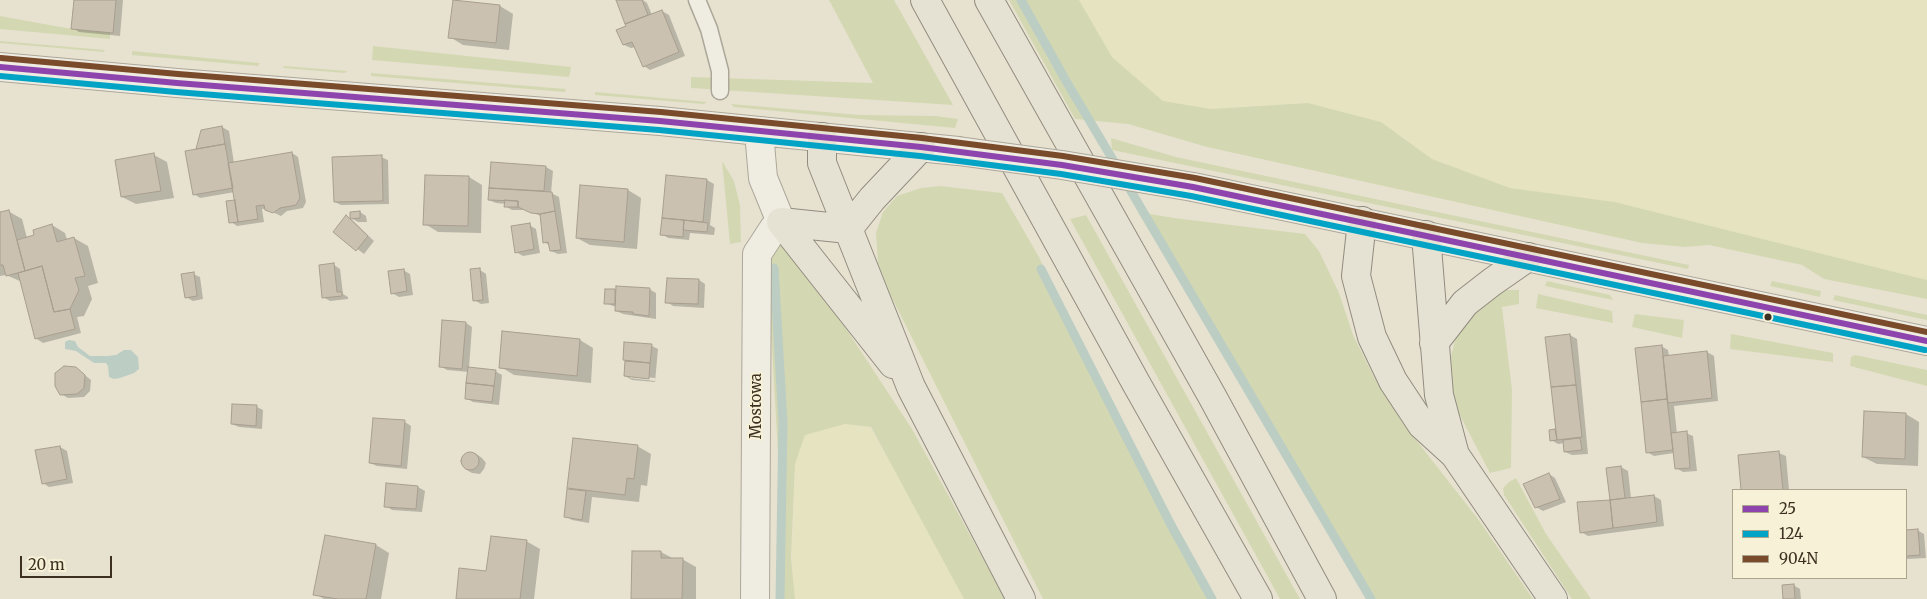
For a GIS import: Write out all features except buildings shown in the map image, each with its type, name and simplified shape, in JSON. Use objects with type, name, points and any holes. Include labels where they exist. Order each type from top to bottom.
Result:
[{"type":"main road","points":[[925,0],[1258,599]]},
{"type":"main road","points":[[989,0],[1212,396],[1322,599]]},
{"type":"main road","points":[[822,137],[822,163],[911,387],[1021,599]]},
{"type":"main road","points":[[848,229],[878,192],[921,147]]},
{"type":"main road","points":[[1362,221],[1356,276],[1372,337],[1394,381],[1422,425],[1455,455],[1553,599]]},
{"type":"main road","points":[[781,222],[848,229]]},
{"type":"main road","points":[[781,222],[911,387]]},
{"type":"main road","points":[[1426,235],[1439,394],[1455,455]]},
{"type":"main road","points":[[1434,343],[1465,303],[1528,257]]},
{"type":"street","points":[[0,67],[660,122],[921,147],[1062,165],[1193,186],[1927,341]]},
{"type":"street","points":[[759,132],[763,178],[781,222]]},
{"type":"street","name":"Mostowa","points":[[755,599],[757,254],[774,228],[781,222]]},
{"type":"lane","points":[[697,0],[711,37],[720,71],[720,91]]},
{"type":"shaded area","points":[[1079,0],[1927,0],[1927,280],[1615,202],[1510,188],[1432,159],[1381,122],[1308,103],[1211,109],[1162,101],[1112,57]]},
{"type":"shaded area","points":[[69,340],[75,341],[78,347],[90,356],[116,355],[124,350],[131,350],[138,357],[139,369],[120,378],[114,379],[109,377],[106,363],[94,363],[76,351],[65,349],[65,342]]},
{"type":"shaded area","points":[[845,424],[870,427],[967,599],[793,599],[791,575],[795,464],[805,435]]},
{"type":"green space","points":[[829,0],[894,0],[953,105],[691,88],[691,77],[873,83]]},
{"type":"green space","points":[[1009,0],[1079,0],[1112,57],[1163,101],[1211,109],[1308,103],[1381,122],[1432,159],[1510,188],[1615,202],[1927,280],[1927,299],[1824,279],[1802,265],[1709,245],[1685,247],[1642,243],[1207,147],[1128,124],[1075,119]]},
{"type":"green space","points":[[0,16],[66,28],[110,32],[110,39],[0,29]]},
{"type":"green space","points":[[0,41],[105,50],[104,52],[0,43]]},
{"type":"green space","points":[[373,46],[571,67],[569,77],[372,60]]},
{"type":"green space","points":[[132,51],[260,63],[258,66],[132,55]]},
{"type":"green space","points":[[284,66],[347,71],[345,73],[283,68]]},
{"type":"green space","points":[[371,73],[566,89],[565,92],[371,76]]},
{"type":"green space","points":[[595,92],[707,102],[704,104],[595,95]]},
{"type":"green space","points":[[731,104],[860,115],[936,116],[958,119],[955,128],[734,107]]},
{"type":"green space","points":[[1111,138],[1176,157],[1689,265],[1688,269],[1112,150]]},
{"type":"green space","points":[[722,161],[734,181],[740,205],[741,242],[730,244]]},
{"type":"green space","points":[[940,186],[1002,193],[1039,257],[1097,384],[1174,538],[1209,599],[1043,599],[891,296],[878,263],[876,233],[883,212],[897,196],[921,188]]},
{"type":"green space","points":[[1138,212],[1305,234],[1319,251],[1339,293],[1353,335],[1374,377],[1402,422],[1478,519],[1533,599],[1368,599],[1307,486],[1253,404]]},
{"type":"green space","points":[[1086,215],[1300,599],[1280,599],[1070,219]]},
{"type":"green space","points":[[791,245],[912,429],[1005,599],[964,599],[871,427],[845,424],[805,435],[795,464],[791,558],[795,599],[778,599],[778,454],[768,275],[770,253],[777,246]]},
{"type":"green space","points":[[1547,281],[1610,295],[1613,300],[1545,286]]},
{"type":"green space","points":[[1772,281],[1821,291],[1820,297],[1770,286]]},
{"type":"green space","points":[[1497,290],[1519,290],[1519,304],[1502,307],[1512,390],[1511,468],[1490,473],[1454,404],[1448,368],[1457,333],[1478,304]]},
{"type":"green space","points":[[1538,294],[1612,311],[1613,323],[1536,308]]},
{"type":"green space","points":[[1835,295],[1927,315],[1927,320],[1833,300]]},
{"type":"green space","points":[[1635,314],[1684,320],[1682,338],[1632,327]]},
{"type":"green space","points":[[1731,334],[1833,353],[1833,362],[1730,349]]},
{"type":"green space","points":[[1855,355],[1927,370],[1927,386],[1850,366],[1851,357]]},
{"type":"green space","points":[[1516,478],[1546,534],[1591,599],[1572,599],[1504,495],[1503,488]]},
{"type":"waterway","points":[[1021,0],[1119,170]]},
{"type":"waterway","points":[[1125,181],[1371,599]]},
{"type":"waterway","points":[[774,268],[783,422],[780,599]]},
{"type":"waterway","points":[[1041,269],[1171,525],[1212,599]]},
{"type":"transit line","name":"904N","points":[[1,58],[178,74],[661,112],[922,138],[1063,156],[1195,178],[1927,332]]},
{"type":"transit line","name":"25","points":[[0,67],[177,83],[660,121],[921,147],[1062,165],[1193,187],[1927,341]]},
{"type":"transit line","name":"124","points":[[0,76],[176,92],[659,130],[920,156],[1061,174],[1191,196],[1925,350]]}]
